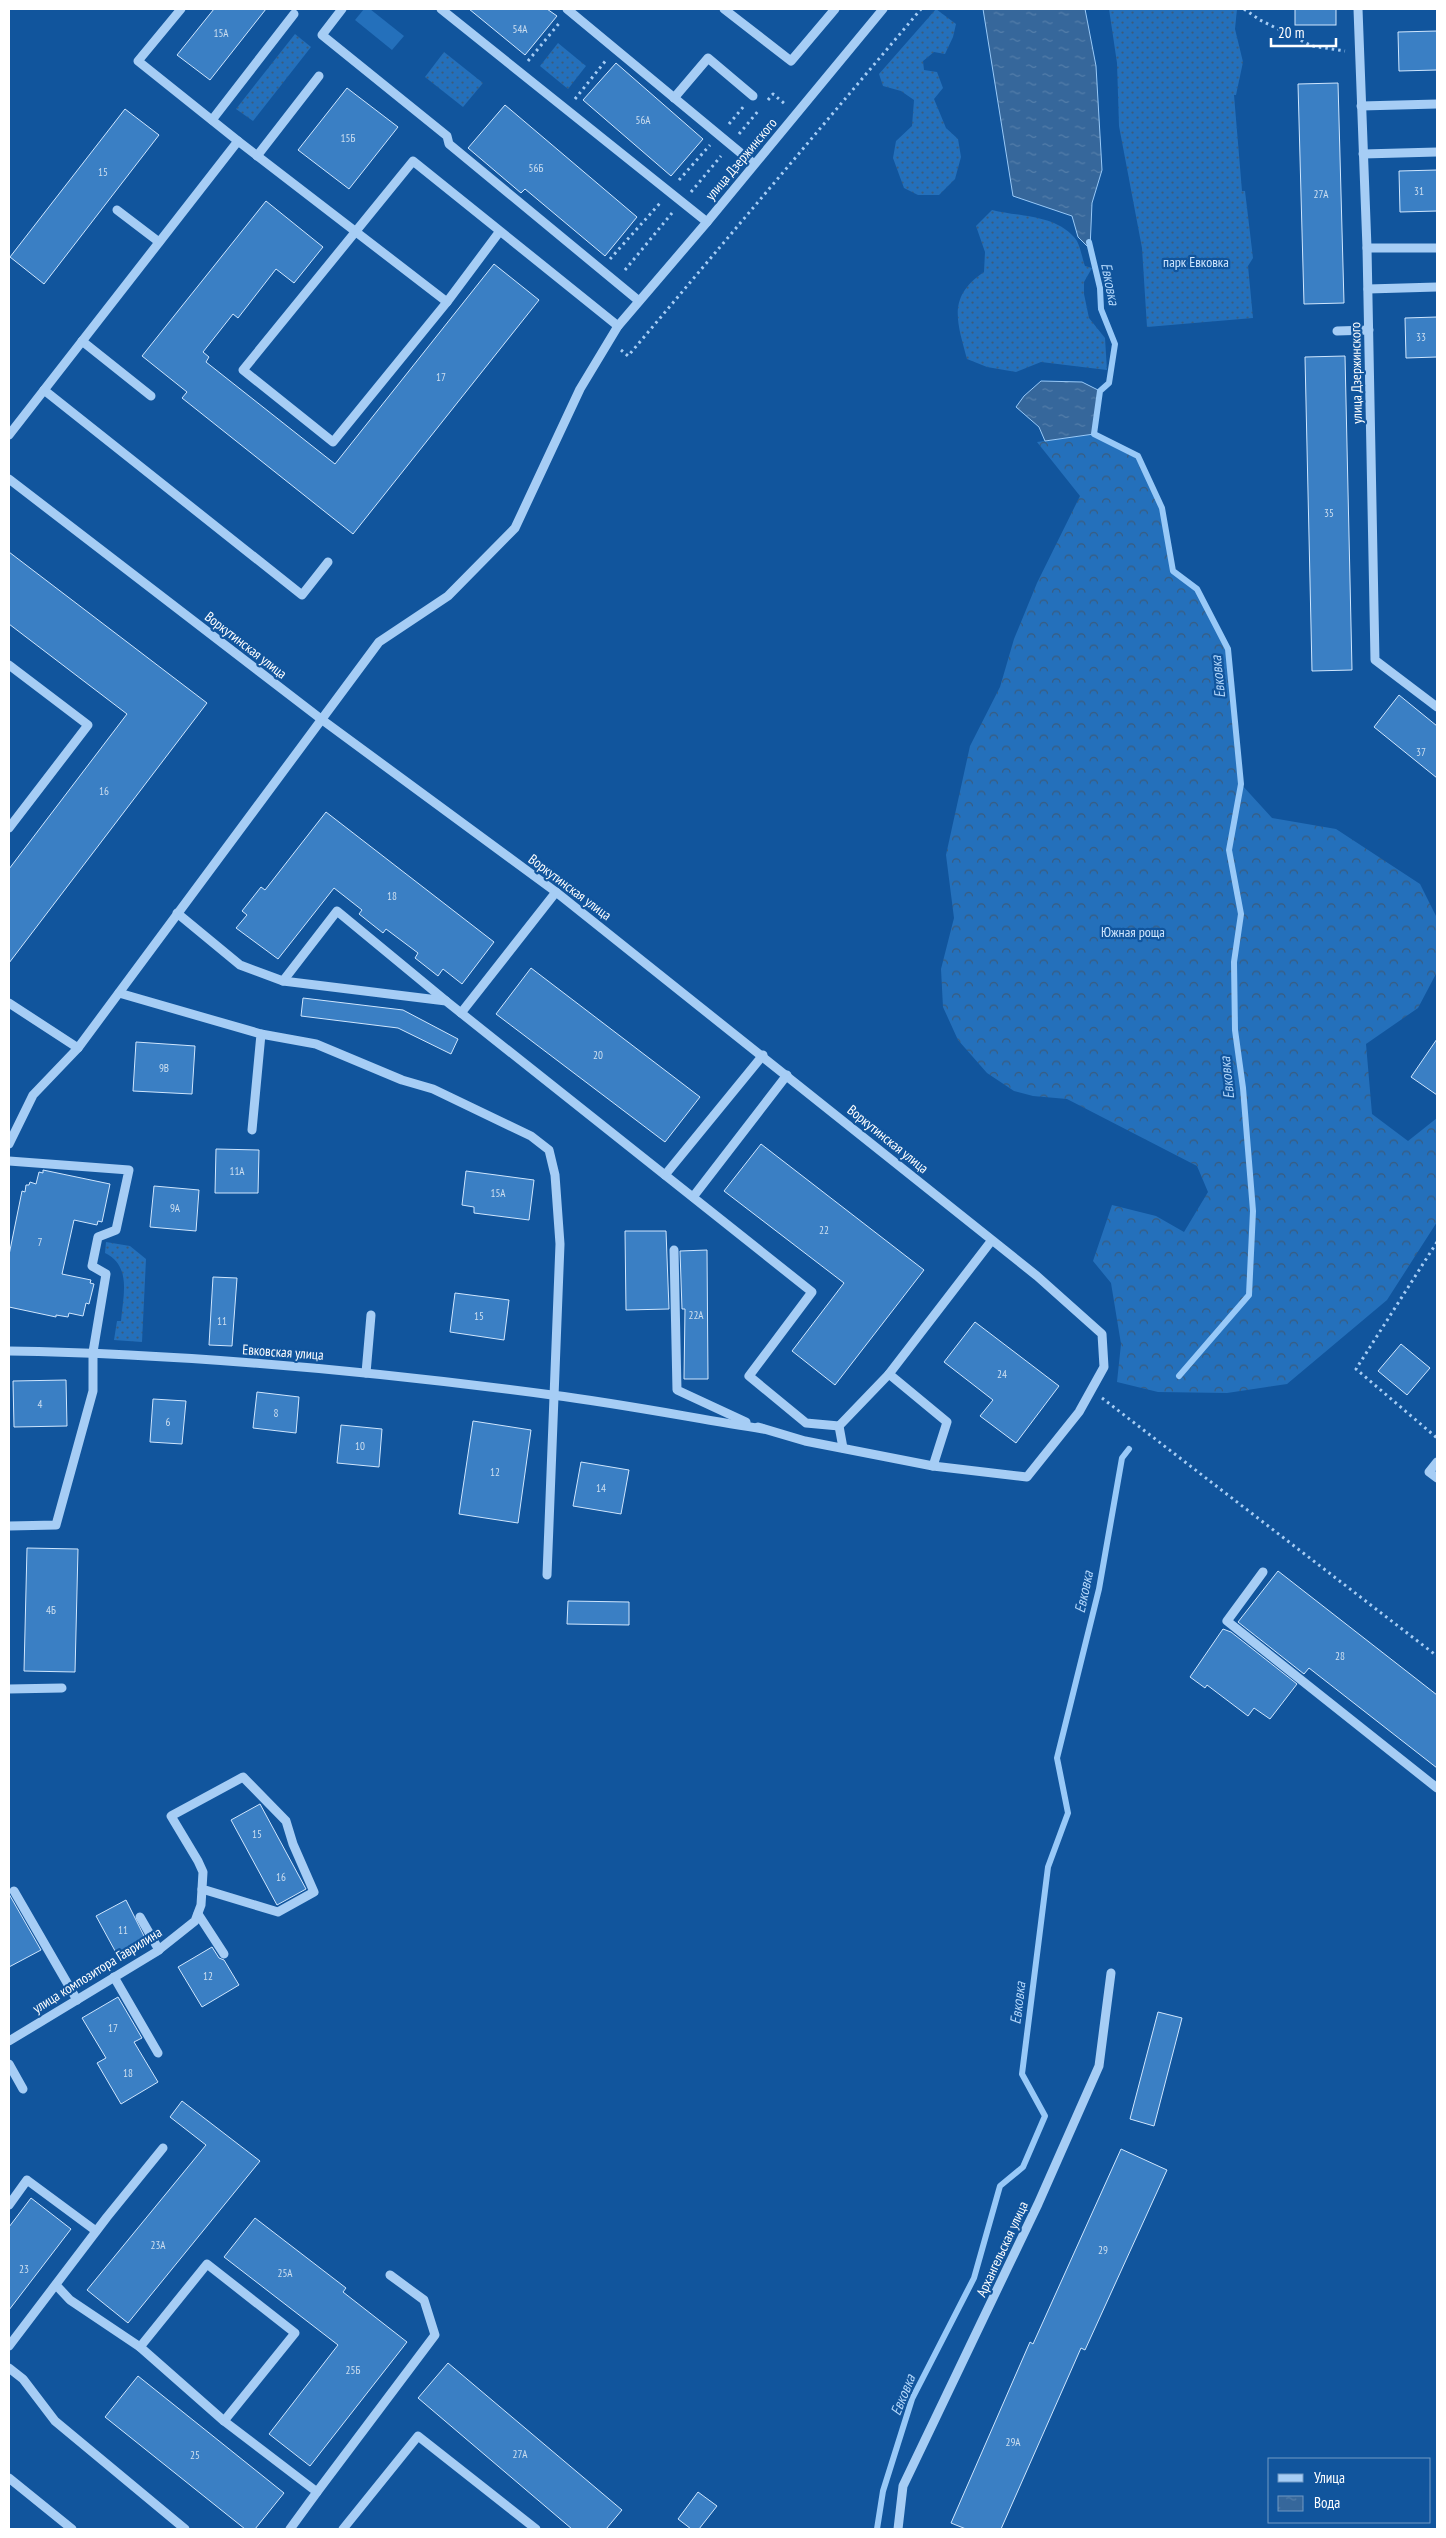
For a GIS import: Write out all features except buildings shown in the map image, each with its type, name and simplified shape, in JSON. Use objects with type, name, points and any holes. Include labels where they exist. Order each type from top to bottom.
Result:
[{"type":"street","points":[[181,9],[138,61],[257,156],[447,302]]},
{"type":"street","points":[[342,9],[322,35],[447,136],[449,144],[639,301]]},
{"type":"street","points":[[441,9],[707,222]]},
{"type":"street","points":[[724,9],[791,61],[835,9]]},
{"type":"street","name":"улица Дзержинского","points":[[9,1144],[33,1095],[78,1048],[379,642],[448,596],[515,528],[580,389],[618,326],[707,222],[883,9]]},
{"type":"street","name":"улица Дзержинского","points":[[1358,9],[1368,248],[1375,660],[1437,707]]},
{"type":"street","points":[[568,10],[754,164]]},
{"type":"street","points":[[212,120],[294,14]]},
{"type":"street","points":[[674,98],[708,58],[753,96]]},
{"type":"street","points":[[257,156],[319,76]]},
{"type":"street","points":[[1361,106],[1437,104]]},
{"type":"street","points":[[9,435],[238,141]]},
{"type":"street","points":[[1363,154],[1437,152]]},
{"type":"street","points":[[500,231],[447,302],[333,442],[243,370],[413,161],[500,231],[618,326]]},
{"type":"street","points":[[117,210],[159,242]]},
{"type":"street","points":[[1368,248],[1437,248]]},
{"type":"street","points":[[1368,289],[1437,288]]},
{"type":"street","points":[[1336,331],[1369,330]]},
{"type":"street","points":[[82,341],[151,396]]},
{"type":"street","points":[[44,390],[302,596],[328,562]]},
{"type":"street","name":"Воркутинская улица","points":[[9,479],[321,720],[556,892],[787,1074],[1036,1276],[1102,1334],[1104,1367],[1092,1390]]},
{"type":"street","points":[[9,664],[88,725],[9,828]]},
{"type":"street","points":[[462,1013],[556,892]]},
{"type":"street","points":[[283,982],[337,911],[446,1001],[812,1292],[749,1376],[806,1424],[839,1426],[889,1374],[992,1240]]},
{"type":"street","points":[[178,913],[240,965],[283,982],[446,1001]]},
{"type":"street","points":[[119,992],[261,1034],[316,1044],[402,1080],[433,1089],[531,1136],[549,1150],[555,1175],[560,1244],[547,1575]]},
{"type":"street","points":[[9,1003],[78,1048]]},
{"type":"street","points":[[252,1130],[261,1034]]},
{"type":"street","points":[[665,1175],[763,1055]]},
{"type":"street","points":[[692,1197],[787,1074]]},
{"type":"street","points":[[9,1161],[129,1170],[116,1230],[98,1237],[92,1266],[106,1274],[93,1352],[93,1391],[56,1526],[9,1526]]},
{"type":"street","points":[[674,1250],[677,1390],[718,1411],[763,1429],[843,1448],[933,1466],[1027,1477],[1079,1412],[1092,1390]]},
{"type":"street","points":[[366,1373],[371,1315]]},
{"type":"street","name":"Евковская улица","points":[[9,1350],[93,1352],[300,1366],[554,1395],[763,1429]]},
{"type":"street","points":[[889,1374],[946,1422],[933,1466]]},
{"type":"street","points":[[839,1426],[843,1448]]},
{"type":"street","points":[[1437,1462],[1430,1472],[1437,1478]]},
{"type":"street","points":[[1264,1572],[1227,1621],[1437,1788]]},
{"type":"street","points":[[9,1689],[62,1688]]},
{"type":"street","points":[[202,1889],[278,1912],[314,1892],[293,1844],[286,1821],[243,1777],[171,1816],[203,1872],[198,1914],[224,1954]]},
{"type":"street","points":[[14,1891],[77,2000]]},
{"type":"street","name":"улица композитора Гаврилина","points":[[9,2041],[159,1950],[195,1921],[198,1914]]},
{"type":"street","points":[[140,1917],[159,1950]]},
{"type":"street","name":"Архангельская улица","points":[[898,2529],[903,2486],[1038,2204],[1099,2066],[1112,1973]]},
{"type":"street","points":[[114,1977],[158,2053]]},
{"type":"street","points":[[9,2064],[23,2090]]},
{"type":"street","points":[[9,2346],[163,2148]]},
{"type":"street","points":[[9,2205],[27,2180],[96,2232]]},
{"type":"street","points":[[140,2347],[207,2264],[295,2333],[224,2421]]},
{"type":"street","points":[[290,2529],[435,2336],[424,2300],[390,2275]]},
{"type":"street","points":[[56,2285],[70,2300],[140,2347],[224,2421],[317,2492]]},
{"type":"street","points":[[9,2368],[23,2379],[55,2421],[185,2529]]},
{"type":"street","points":[[343,2529],[418,2436],[536,2529]]},
{"type":"street","points":[[9,2478],[72,2529]]},
{"type":"path","points":[[609,340],[628,356],[921,9]]},
{"type":"path","points":[[1244,9],[1260,20],[1312,46],[1359,54]]},
{"type":"path","points":[[519,72],[568,10]]},
{"type":"path","points":[[566,109],[615,49]]},
{"type":"path","points":[[1437,1242],[1356,1369],[1437,1438]]},
{"type":"path","points":[[1092,1390],[1437,1656]]},
{"type":"green space","points":[[364,9],[370,9],[404,36],[392,50],[355,20]]},
{"type":"green space","points":[[936,9],[956,24],[953,37],[945,54],[934,52],[923,61],[924,70],[937,72],[943,88],[934,99],[946,128],[958,139],[961,157],[955,179],[939,195],[918,195],[904,188],[893,158],[896,141],[912,126],[914,100],[901,91],[883,86],[879,74]]},
{"type":"green space","name":"парк Евковка","points":[[1109,9],[1237,9],[1235,29],[1243,62],[1236,95],[1234,95],[1242,191],[1245,191],[1253,258],[1248,266],[1253,318],[1147,327],[1142,248],[1119,126],[1117,63]]},
{"type":"green space","points":[[295,34],[311,47],[253,121],[236,109]]},
{"type":"green space","points":[[558,43],[586,66],[568,89],[540,66]]},
{"type":"green space","points":[[444,52],[483,83],[463,107],[425,77]]},
{"type":"green space","points":[[992,210],[1046,220],[1066,230],[1074,237],[1085,266],[1092,268],[1084,282],[1084,294],[1089,318],[1105,338],[1107,370],[1041,362],[1016,372],[987,367],[967,359],[960,333],[958,311],[964,291],[972,281],[984,272],[985,252],[976,226]]},
{"type":"green space","name":"Южная роща","points":[[1094,434],[1138,456],[1162,508],[1173,571],[1197,589],[1228,649],[1241,784],[1272,818],[1336,829],[1420,884],[1437,918],[1437,972],[1418,1008],[1366,1044],[1372,1114],[1408,1141],[1437,1118],[1437,1222],[1387,1300],[1287,1384],[1227,1393],[1158,1392],[1117,1382],[1121,1344],[1111,1283],[1093,1261],[1112,1205],[1156,1216],[1184,1232],[1208,1192],[1197,1166],[1067,1099],[1033,1096],[1014,1091],[987,1073],[958,1040],[943,1007],[941,969],[954,918],[946,855],[970,746],[1000,687],[1014,639],[1037,583],[1080,496],[1037,442]]},
{"type":"green space","points":[[106,1242],[130,1246],[146,1259],[142,1342],[114,1340],[117,1321],[121,1321],[124,1282],[119,1266],[114,1259],[105,1253]]},
{"type":"water","points":[[983,9],[1085,9],[1096,66],[1102,170],[1092,203],[1090,249],[1078,237],[1072,216],[1013,196]]},
{"type":"water","points":[[1041,381],[1082,382],[1100,391],[1094,434],[1045,441],[1039,427],[1016,407],[1024,396]]},
{"type":"waterway","name":"Евковка","points":[[1089,242],[1100,288],[1101,309],[1115,344],[1109,383],[1100,391],[1094,434],[1138,456],[1162,508],[1173,571],[1197,589],[1228,649],[1241,784],[1229,850],[1241,914],[1234,962],[1235,1030],[1243,1088],[1253,1211],[1249,1295],[1179,1376]]},
{"type":"waterway","name":"Евковка","points":[[877,2529],[883,2491],[912,2399],[974,2278],[1000,2186],[1023,2167],[1045,2116],[1022,2074],[1048,1867],[1068,1813],[1057,1758],[1099,1589],[1122,1458],[1129,1449]]}]
